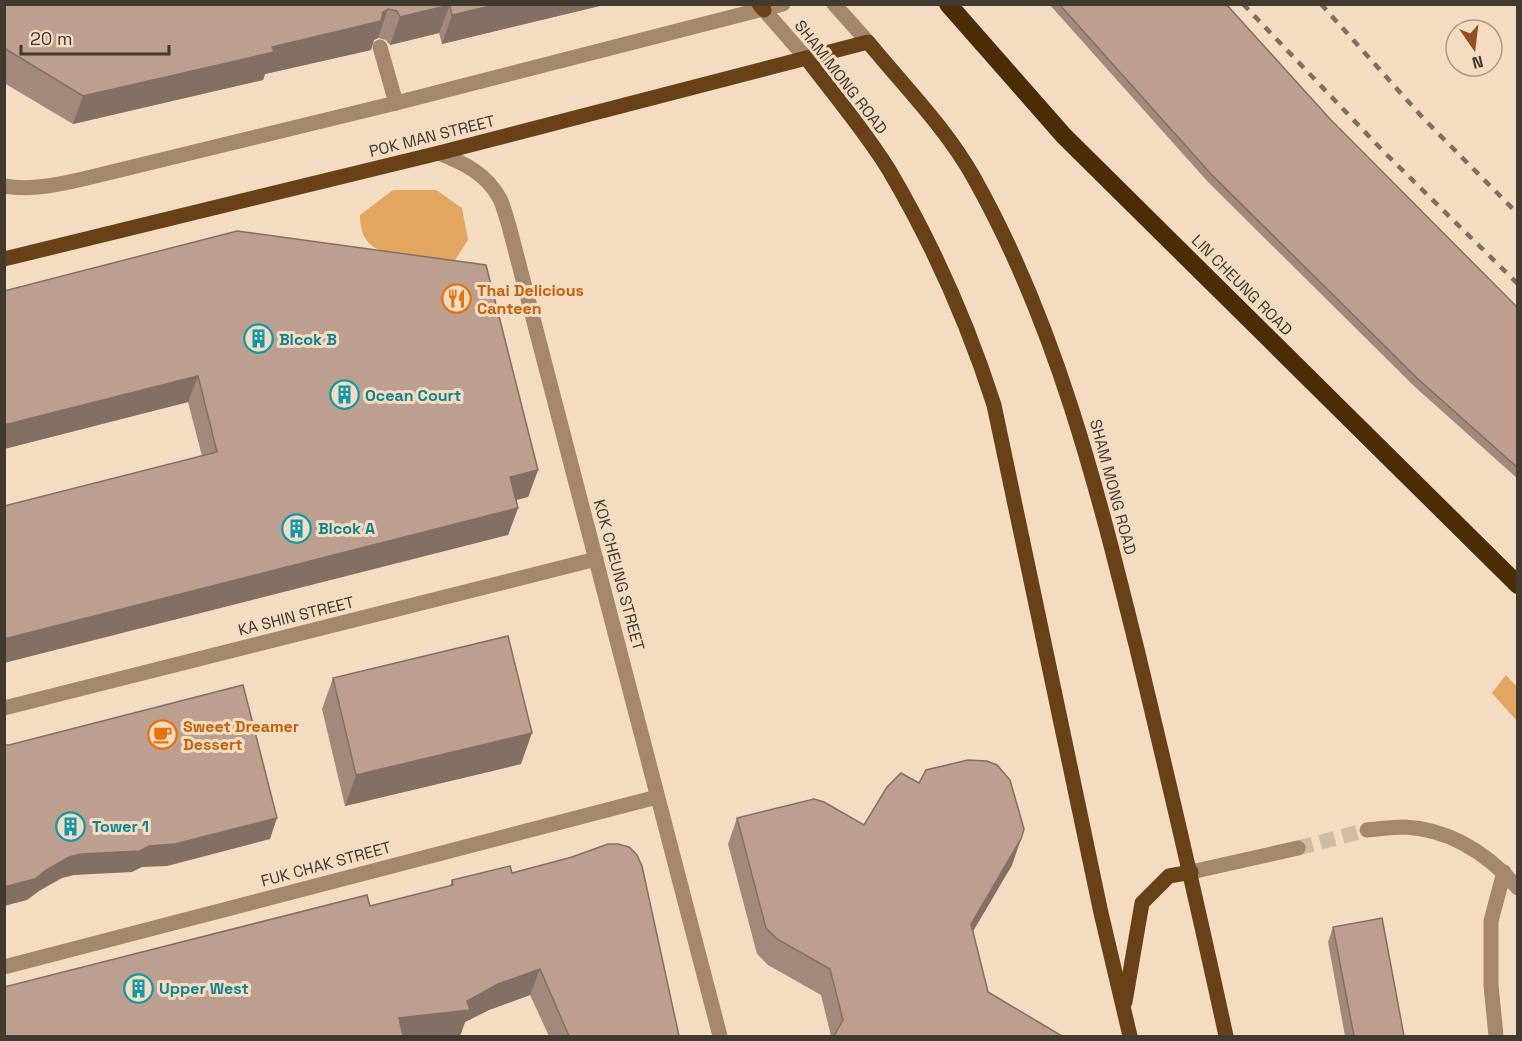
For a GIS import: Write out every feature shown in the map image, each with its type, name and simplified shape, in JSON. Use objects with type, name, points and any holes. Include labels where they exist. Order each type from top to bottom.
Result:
[{"type":"highway","name":"LIN CHEUNG ROAD","points":[[948,4],[1064,136],[1518,585]]},
{"type":"main road","name":"POK MAN STREET","points":[[4,259],[439,153],[868,42]]},
{"type":"main road","name":"SHAM MONG ROAD","points":[[868,42],[945,134],[973,177],[1021,273],[1062,376],[1091,467],[1191,872],[1226,1036]]},
{"type":"main road","name":"SHAM MONG ROAD","points":[[807,59],[859,126],[888,170],[955,301],[978,353],[994,405],[1096,889],[1130,1036]]},
{"type":"main road","points":[[1124,1007],[1142,903],[1169,876],[1191,872]]},
{"type":"street","points":[[4,186],[16,188],[51,185],[87,178],[396,103],[761,7],[783,4]]},
{"type":"street","name":"SHAM MONG ROAD","points":[[834,4],[868,42]]},
{"type":"street","name":"SHAM MONG ROAD","points":[[761,7],[807,59]]},
{"type":"street","points":[[380,47],[396,103]]},
{"type":"street","name":"KOK CHEUNG STREET","points":[[439,153],[461,162],[482,175],[499,198],[515,249],[720,1036]]},
{"type":"street","name":"KA SHIN STREET","points":[[4,708],[596,559]]},
{"type":"street","name":"FUK CHAK STREET","points":[[4,967],[657,797]]},
{"type":"street","points":[[1367,830],[1404,827],[1441,833],[1475,848],[1504,872],[1518,888]]},
{"type":"street","points":[[1191,872],[1298,848]]},
{"type":"street","points":[[1496,1036],[1491,985],[1491,921],[1504,872]]},
{"type":"shaded area","points":[[393,190],[436,190],[462,208],[468,240],[455,260],[387,252],[377,249],[368,242],[362,231],[360,215]]},
{"type":"shaded area","points":[[1506,675],[1517,687],[1517,721],[1492,693]]},
{"type":"building","points":[[4,4],[499,4],[452,15],[450,5],[400,17],[397,11],[388,9],[383,12],[381,21],[272,47],[274,52],[83,96],[4,48]]},
{"type":"building","points":[[1059,4],[1226,4],[1331,120],[1518,308],[1518,468],[1418,379],[1211,174]]},
{"type":"building","points":[[237,231],[486,265],[538,470],[510,477],[518,508],[4,639],[4,506],[217,452],[198,376],[4,425],[4,291]]},
{"type":"building","points":[[508,636],[532,733],[356,775],[333,678]]},
{"type":"building","points":[[243,685],[277,818],[175,844],[149,846],[140,851],[81,854],[69,857],[35,879],[4,887],[4,745]]},
{"type":"building","points":[[968,760],[987,761],[997,765],[1010,780],[1024,829],[1021,839],[971,924],[988,992],[1062,1036],[834,1036],[843,1020],[830,969],[777,939],[766,928],[737,818],[814,799],[824,802],[864,825],[887,787],[901,773],[919,783],[926,770]]},
{"type":"building","points":[[608,844],[629,847],[637,855],[642,866],[679,1036],[569,1036],[540,969],[498,984],[467,1001],[470,1010],[399,1018],[403,1036],[4,1036],[4,987],[367,895],[370,906],[453,885],[452,880],[510,866],[512,873],[572,857]]},
{"type":"building","points":[[1382,918],[1404,1036],[1354,1036],[1333,927]]},
{"type":"tunnel","points":[[1298,848],[1367,830]]},
{"type":"railway","points":[[1243,4],[1385,153],[1518,284]]},
{"type":"railway","points":[[1321,4],[1423,118],[1518,214]]},
{"type":"place","name":"Thai Delicious Canteen","points":[[456,299]]},
{"type":"place","name":"Blcok B","points":[[258,339]]},
{"type":"place","name":"Ocean Court","points":[[344,395]]},
{"type":"place","name":"Blcok A","points":[[297,528]]},
{"type":"place","name":"Sweet Dreamer Dessert","points":[[162,735]]},
{"type":"place","name":"Tower 1","points":[[71,826]]},
{"type":"place","name":"Upper West","points":[[138,988]]}]
